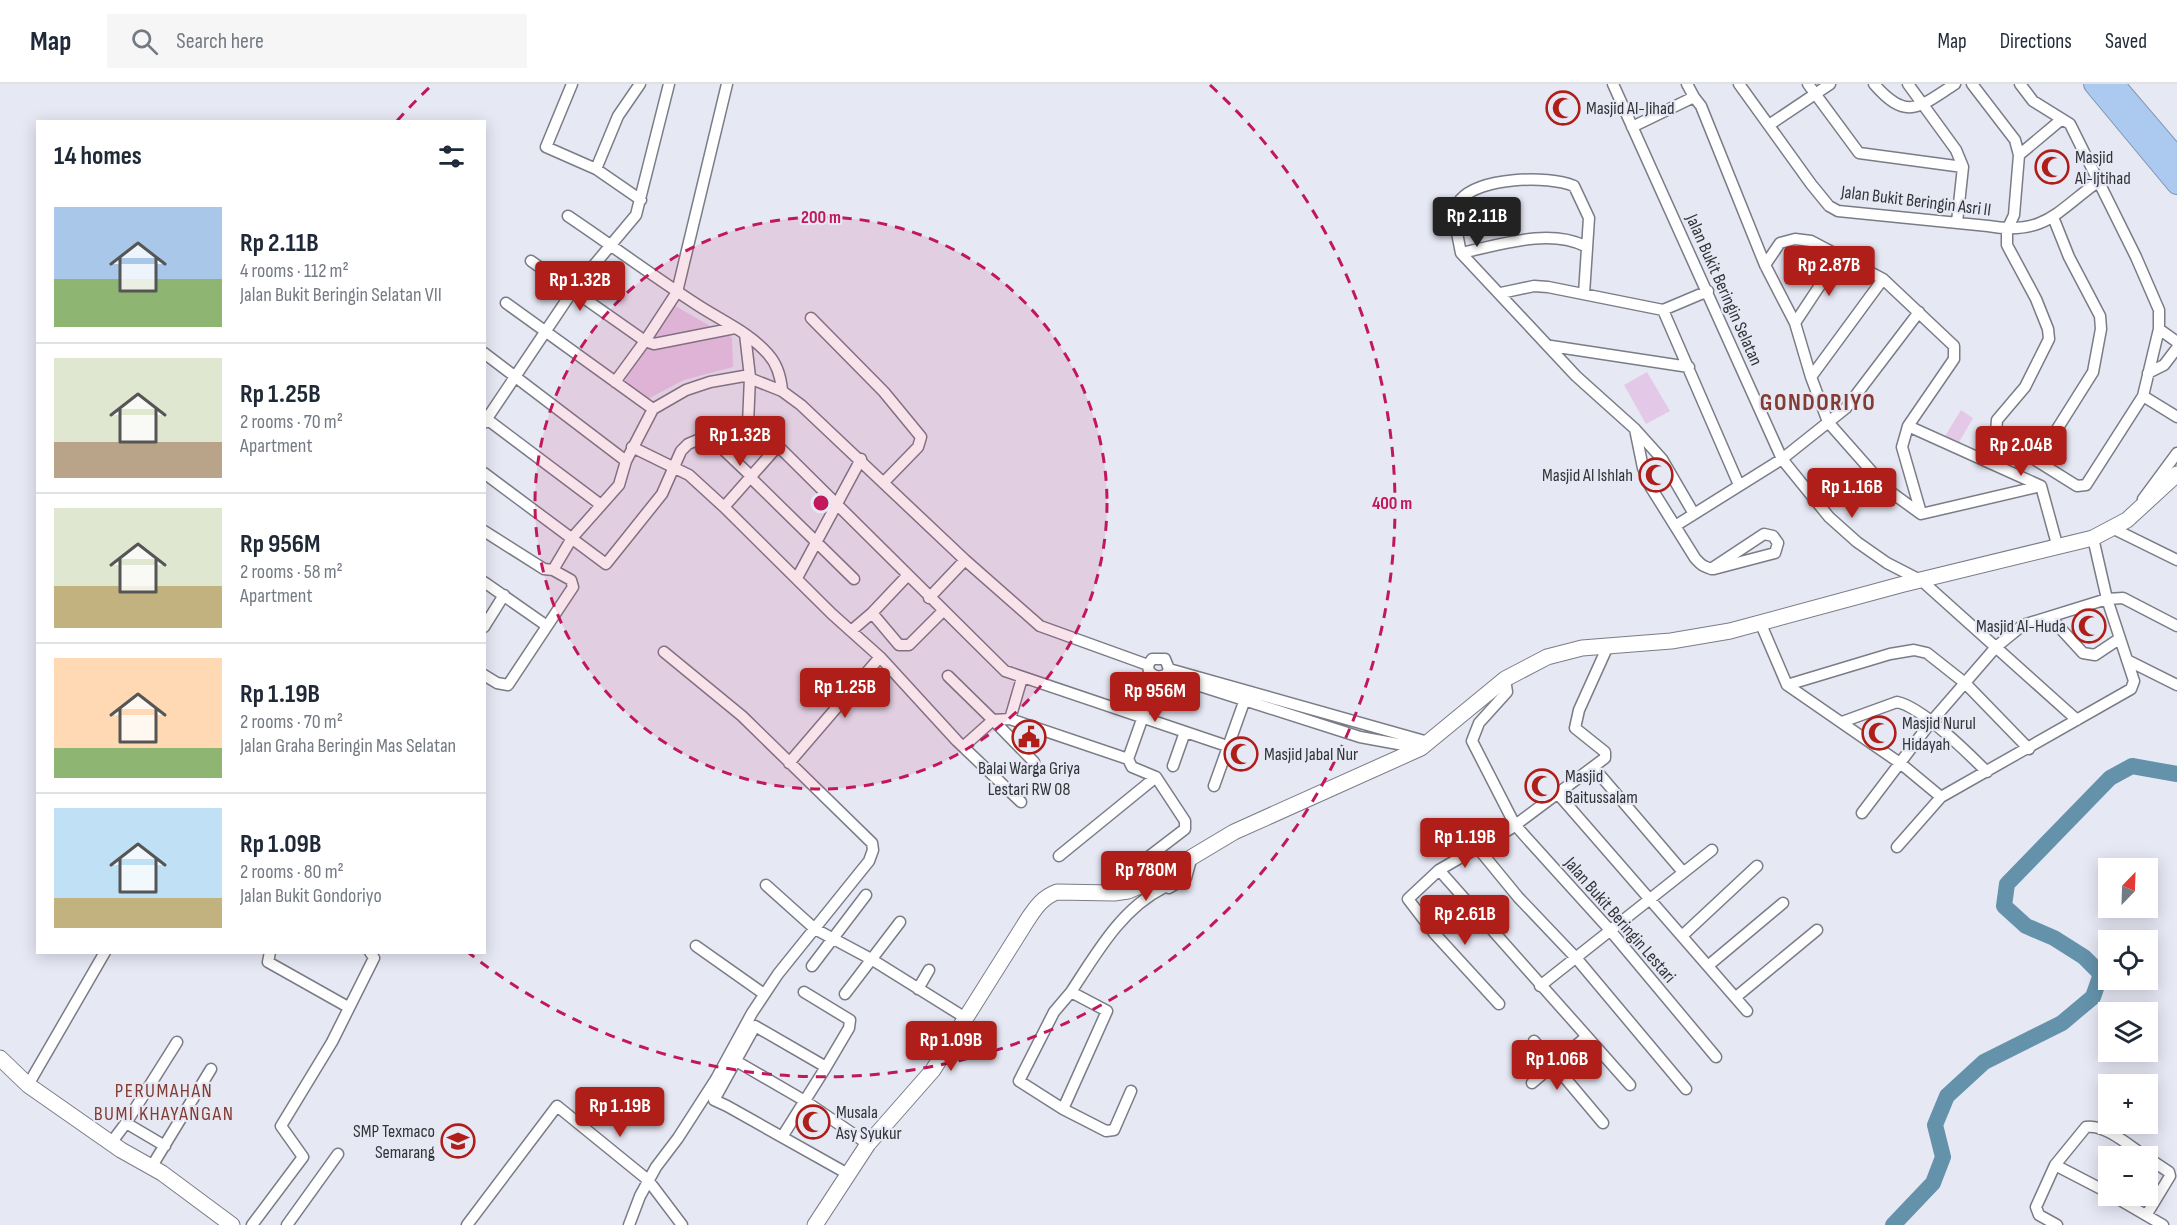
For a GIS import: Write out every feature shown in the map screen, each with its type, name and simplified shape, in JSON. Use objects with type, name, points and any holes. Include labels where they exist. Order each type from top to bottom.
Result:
[{"type":"highway","points":[[2094,84],[2177,184]]},
{"type":"highway","points":[[2114,84],[2177,158]]},
{"type":"street","points":[[572,84],[546,147],[596,169],[640,200]]},
{"type":"street","points":[[596,169],[618,116],[640,84]]},
{"type":"street","points":[[486,419],[574,290],[610,243],[636,215],[669,84]]},
{"type":"street","points":[[615,382],[677,292],[727,84]]},
{"type":"street","name":"Jalan Bukit Beringin Selatan","points":[[1613,84],[1782,459],[1829,517],[1857,542],[1887,563],[1922,581],[2077,720]]},
{"type":"street","points":[[1687,84],[1701,106],[1765,264],[1794,323],[1828,422],[1888,490],[1921,514],[2041,486]]},
{"type":"street","name":"Jalan Bukit Beringin Asri II","points":[[1739,84],[1811,184],[1834,210],[1957,222],[2007,230],[2029,228],[2053,217],[2099,181]]},
{"type":"street","points":[[1808,84],[1859,153],[1962,167]]},
{"type":"street","points":[[1769,125],[1830,84]]},
{"type":"street","points":[[1875,84],[1886,98],[1900,107],[1923,105],[1955,84]]},
{"type":"street","points":[[1908,84],[1956,150],[1962,167],[1957,222]]},
{"type":"street","points":[[1972,84],[2015,140],[2019,155],[2014,215],[2007,230],[2007,245],[2036,299],[2048,329],[2049,339],[2025,387],[1997,420],[1996,432],[2077,486],[2086,485],[2143,396],[2158,329],[2159,310],[2155,296],[2070,124],[2033,101],[2020,84]]},
{"type":"street","points":[[1632,127],[1694,97]]},
{"type":"street","points":[[2019,155],[2062,118]]},
{"type":"street","points":[[1584,294],[1589,218],[1574,186],[1541,179],[1506,181],[1474,190],[1460,200],[1457,233],[1461,253],[1576,375],[1635,429],[1668,467],[1694,514]]},
{"type":"street","points":[[568,216],[610,243],[677,292],[745,334],[767,353],[776,365],[782,377],[782,391]]},
{"type":"street","points":[[2037,461],[2093,372],[2101,329],[2100,316],[2069,257],[2053,217]]},
{"type":"street","points":[[1461,253],[1549,238],[1572,240],[1586,246]]},
{"type":"street","points":[[1765,264],[1780,243],[1795,239],[1811,241],[1883,279],[1954,346],[1954,359],[1908,426],[1902,447],[1921,514]]},
{"type":"street","points":[[1794,323],[1840,255]]},
{"type":"street","points":[[531,261],[645,341],[654,344],[735,328]]},
{"type":"street","points":[[1811,377],[1883,279]]},
{"type":"street","points":[[1501,293],[1534,286],[1663,310],[1708,291]]},
{"type":"street","points":[[506,303],[652,409]]},
{"type":"street","points":[[1663,310],[1739,485]]},
{"type":"street","points":[[1675,526],[1782,459],[1846,408],[1919,312]]},
{"type":"street","points":[[810,318],[918,430],[921,437],[918,447],[884,482]]},
{"type":"street","points":[[2158,329],[2177,342]]},
{"type":"street","points":[[745,334],[750,377],[748,424]]},
{"type":"street","points":[[1551,346],[1689,367]]},
{"type":"street","points":[[2148,373],[2164,365],[2177,348]]},
{"type":"street","points":[[486,354],[626,461]]},
{"type":"street","points":[[553,570],[572,537],[619,485],[632,447],[652,409],[686,390],[710,382],[750,377],[782,391],[801,405],[861,459],[965,560],[1040,626],[1148,665]]},
{"type":"street","points":[[2143,396],[2177,417]]},
{"type":"street","points":[[486,421],[601,505]]},
{"type":"street","points":[[486,474],[606,564],[662,494],[676,467],[681,451],[695,440],[748,424]]},
{"type":"street","points":[[748,424],[778,447],[929,598],[964,627],[1005,671],[1227,746]]},
{"type":"street","points":[[1908,426],[2041,486]]},
{"type":"street","points":[[1635,429],[1647,481],[1695,558],[1703,566],[1711,569],[1774,553],[1778,546],[1776,539],[1764,534],[1711,569]]},
{"type":"street","points":[[708,435],[854,579]]},
{"type":"street","points":[[632,447],[689,475],[850,631],[880,657],[964,746],[1021,802]]},
{"type":"street","points":[[724,507],[778,447]]},
{"type":"street","points":[[2120,525],[2177,453]]},
{"type":"street","points":[[797,578],[861,459]]},
{"type":"street","points":[[1131,1091],[1114,1130],[1106,1131],[1063,1109],[1019,1081],[1054,1012],[1125,916],[1192,856],[1208,846],[1424,745],[1505,679],[1547,657],[1582,648],[1607,648],[1671,641],[1730,631],[2093,538],[2120,525],[2177,474]]},
{"type":"street","points":[[2041,486],[2058,548]]},
{"type":"street","points":[[2120,525],[2177,560]]},
{"type":"street","points":[[486,532],[544,569],[553,570],[571,580],[573,587],[508,685],[497,683],[486,676]]},
{"type":"street","points":[[1897,847],[1941,797],[2029,749],[2121,695],[2133,685],[2107,599],[2093,538]]},
{"type":"street","points":[[929,598],[965,560]]},
{"type":"street","points":[[850,631],[872,613],[908,575]]},
{"type":"street","points":[[486,583],[547,626]]},
{"type":"street","points":[[486,624],[504,595]]},
{"type":"street","points":[[1862,813],[1931,722],[1996,647],[2023,625],[2107,599],[2130,600],[2177,626]]},
{"type":"street","points":[[872,613],[899,645],[904,646],[909,645],[943,611]]},
{"type":"street","points":[[2050,617],[2083,653],[2095,655],[2119,639]]},
{"type":"street","points":[[1760,622],[1787,686],[1900,763],[1941,797]]},
{"type":"street","points":[[1499,1004],[1411,906],[1408,899],[1439,870],[1515,825],[1605,758],[1605,752],[1575,728],[1579,710],[1607,648]]},
{"type":"street","points":[[1787,686],[1890,654],[1914,650],[1927,653],[1965,683],[2029,749]]},
{"type":"street","points":[[629,1225],[648,1180],[716,1079],[764,994],[869,861],[873,850],[872,843],[742,716],[664,652]]},
{"type":"street","points":[[789,764],[880,657]]},
{"type":"street","points":[[1128,759],[1142,718],[1164,674],[1167,662],[1160,657],[1152,659],[1148,665],[1149,672],[1164,674],[1424,745]]},
{"type":"street","points":[[2127,660],[2177,685]]},
{"type":"street","points":[[1164,674],[1244,702],[1360,737],[1424,745]]},
{"type":"street","points":[[948,676],[1034,762]]},
{"type":"street","points":[[1010,718],[1022,678]]},
{"type":"street","name":"Jalan Bukit Beringin Lestari","points":[[1505,679],[1507,692],[1479,723],[1472,741],[1515,825],[1609,929],[1716,1057]]},
{"type":"street","points":[[1214,786],[1244,702]]},
{"type":"street","points":[[1842,722],[1897,702],[1906,704],[1931,722],[1987,772]]},
{"type":"street","points":[[964,746],[993,720],[1010,718],[1128,759],[1132,766],[1156,777],[1185,821],[1185,829],[1134,868],[1111,882]]},
{"type":"street","points":[[1173,766],[1185,732]]},
{"type":"street","points":[[1594,768],[1683,872]]},
{"type":"street","points":[[1059,856],[1156,777]]},
{"type":"street","points":[[1558,794],[1747,1011]]},
{"type":"street","points":[[1477,847],[1518,897],[1577,959],[1686,1089]]},
{"type":"street","points":[[1540,986],[1577,959],[1609,929],[1712,850]]},
{"type":"street","points":[[1683,935],[1757,866]]},
{"type":"street","points":[[1439,870],[1630,1085]]},
{"type":"street","points":[[766,885],[815,929],[872,959],[964,1017]]},
{"type":"street","points":[[815,1225],[868,1144],[933,1070],[964,1017],[1040,902],[1058,892],[1114,893],[1158,885]]},
{"type":"street","points":[[812,966],[867,895]]},
{"type":"street","points":[[1709,965],[1783,903]]},
{"type":"street","points":[[845,994],[900,922]]},
{"type":"street","points":[[1736,997],[1817,930]]},
{"type":"street","points":[[696,946],[764,994]]},
{"type":"street","points":[[28,1085],[104,954]]},
{"type":"street","points":[[270,954],[268,962],[348,1006]]},
{"type":"street","points":[[252,1225],[303,1156],[281,1126],[332,1042],[374,958],[371,954]]},
{"type":"street","points":[[918,989],[929,970]]},
{"type":"street","points":[[782,1137],[849,1028],[850,1020],[804,992]]},
{"type":"street","points":[[1063,1109],[1107,1011],[1071,992]]},
{"type":"street","points":[[826,1067],[755,1026],[714,1100],[848,1173]]},
{"type":"street","points":[[1532,1083],[1586,1037]]},
{"type":"street","points":[[1534,1041],[1603,1123]]},
{"type":"street","points":[[111,1143],[177,1042]]},
{"type":"street","points":[[0,1058],[28,1085],[111,1143],[152,1166],[232,1225]]},
{"type":"street","points":[[736,1061],[805,1101],[868,1144]]},
{"type":"street","points":[[152,1166],[211,1069]]},
{"type":"street","points":[[467,1225],[557,1106],[563,1108],[648,1180],[682,1225]]},
{"type":"street","points":[[126,1123],[165,1146]]},
{"type":"street","points":[[2057,1225],[2039,1215],[2036,1207],[2055,1165],[2085,1127],[2092,1126],[2129,1146]]},
{"type":"street","points":[[287,1225],[338,1154]]},
{"type":"street","points":[[2158,1164],[2169,1172],[2170,1176],[2158,1196]]},
{"type":"street","points":[[2055,1165],[2098,1187]]},
{"type":"street","points":[[2132,1206],[2163,1225]]},
{"type":"street","points":[[2147,1214],[2152,1206]]},
{"type":"shaded area","points":[[665,300],[712,327],[650,339],[642,334]]},
{"type":"shaded area","points":[[726,332],[732,338],[733,367],[684,380],[646,400],[613,379],[633,350]]},
{"type":"shaded area","points":[[1647,372],[1670,411],[1646,424],[1624,385]]},
{"type":"shaded area","points":[[1961,410],[1973,418],[1958,444],[1945,436]]},
{"type":"waterway","points":[[1893,1225],[1933,1183],[1943,1157],[1935,1125],[1947,1096],[1984,1062],[2062,1023],[2093,997],[2101,974],[2084,957],[2054,938],[2026,926],[2004,906],[2007,884],[2110,778],[2132,766],[2177,774]]},
{"type":"place","name":"Masjid Al-Jihad","points":[[1563,108]]},
{"type":"place","name":"Masjid Al-Ijtihad","points":[[2052,167]]},
{"type":"place","name":"Masjid Al Ishlah","points":[[1656,475]]},
{"type":"place","name":"Masjid Al-Huda","points":[[2089,626]]},
{"type":"place","name":"Masjid Nurul Hidayah","points":[[1879,733]]},
{"type":"place","name":"Balai Warga Griya Lestari RW 08","points":[[1029,737]]},
{"type":"place","name":"Masjid Jabal Nur","points":[[1241,754]]},
{"type":"place","name":"Masjid Baitussalam","points":[[1542,786]]},
{"type":"place","name":"Musala Asy Syukur","points":[[813,1122]]},
{"type":"place","name":"SMP Texmaco Semarang","points":[[458,1141]]},
{"type":"district","name":"GONDORIYO","points":[[1818,402]]},
{"type":"district","name":"PERUMAHAN BUMI KHAYANGAN","points":[[164,1102]]}]
